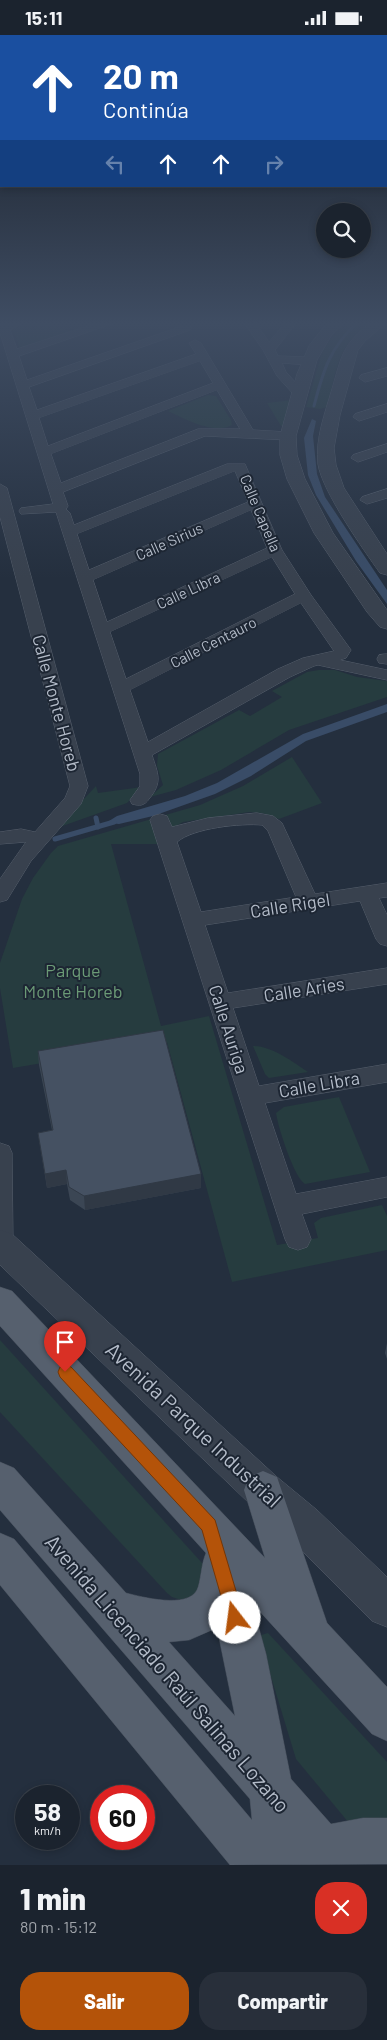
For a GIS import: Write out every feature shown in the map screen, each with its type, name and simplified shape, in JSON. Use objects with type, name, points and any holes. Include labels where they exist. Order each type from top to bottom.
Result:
[{"type":"main road","points":[[0,1302],[387,1719]]},
{"type":"main road","name":"Avenida Licenciado Raúl Salinas Lozano","points":[[0,1481],[271,1791]]},
{"type":"main road","points":[[263,1490],[310,1635]]},
{"type":"main road","points":[[209,1526],[222,1565],[244,1653],[285,1861]]},
{"type":"main road","points":[[0,1553],[285,1861]]},
{"type":"main road","points":[[113,1611],[154,1621],[181,1621],[196,1617],[210,1607],[215,1597],[222,1565]]},
{"type":"main road","points":[[285,1861],[363,1841],[387,1841]]},
{"type":"street","points":[[26,511],[61,507],[30,407]]},
{"type":"street","points":[[33,416],[57,407]]},
{"type":"street","points":[[44,452],[161,407]]},
{"type":"street","points":[[234,407],[249,433]]},
{"type":"street","points":[[281,447],[297,407]]},
{"type":"street","points":[[334,407],[326,448],[330,477],[342,501],[387,569]]},
{"type":"street","points":[[359,417],[387,408]]},
{"type":"street","points":[[296,412],[332,415]]},
{"type":"street","points":[[222,431],[237,439],[281,447]]},
{"type":"street","points":[[56,489],[200,433],[222,431],[249,433],[281,447],[320,528],[352,580],[387,623]]},
{"type":"street","points":[[358,458],[387,448]]},
{"type":"street","name":"Calle Capella","points":[[70,532],[232,467],[241,468],[254,504],[275,550],[304,596],[343,649],[343,653],[333,657]]},
{"type":"street","name":"Calle Monte Horeb","points":[[0,488],[7,551],[79,785],[74,800],[13,872],[0,895]]},
{"type":"street","points":[[367,500],[387,493]]},
{"type":"street","name":"Calle Sirius","points":[[85,578],[254,504]]},
{"type":"street","points":[[63,513],[142,753],[150,784],[139,799]]},
{"type":"street","name":"Calle Libra","points":[[102,630],[275,550]]},
{"type":"street","name":"Calle Centauro","points":[[121,688],[304,596]]},
{"type":"street","points":[[142,753],[284,673],[314,661],[333,657],[358,662],[387,663]]},
{"type":"street","points":[[314,661],[338,663],[364,671],[387,663]]},
{"type":"street","name":"Calle Auriga","points":[[160,819],[298,1239]]},
{"type":"street","points":[[168,841],[177,832],[188,828],[252,819],[270,821],[278,831],[308,902]]},
{"type":"street","points":[[0,837],[21,835],[40,839]]},
{"type":"street","points":[[377,892],[387,939]]},
{"type":"street","name":"Calle Rigel","points":[[194,920],[377,892]]},
{"type":"street","name":"Calle Aries","points":[[221,1002],[387,976]]},
{"type":"street","name":"Calle Libra","points":[[252,1096],[387,1073]]},
{"type":"street","points":[[0,1153],[0,1244]]},
{"type":"street","points":[[288,1205],[387,1187]]},
{"type":"street","name":"Avenida Parque Industrial","points":[[0,1244],[263,1490],[303,1524],[387,1606]]},
{"type":"green space","points":[[177,407],[223,407],[232,425],[225,428],[208,427],[191,422],[168,411]]},
{"type":"green space","points":[[270,407],[290,407],[285,426],[281,426]]},
{"type":"green space","points":[[335,670],[357,677],[387,681],[387,697],[289,730],[221,770],[176,790],[150,797],[163,785],[157,766],[158,754],[239,710],[250,716],[282,697],[272,691],[307,672]]},
{"type":"green space","name":"Parque Monte Horeb","points":[[292,757],[322,803],[279,819],[262,813],[249,812],[183,822],[167,831],[159,844],[111,844],[161,1026],[209,1016],[277,1245],[318,1238],[314,1223],[321,1218],[382,1205],[387,1216],[387,1250],[232,1282],[167,1042],[13,1068],[0,988],[0,963],[22,899],[33,878],[58,846],[200,805],[243,786]]},
{"type":"green space","points":[[96,786],[98,793],[142,787],[127,803],[57,828]]},
{"type":"green space","points":[[253,1046],[275,1052],[308,1072],[269,1078],[265,1074]]},
{"type":"green space","points":[[339,1097],[370,1172],[305,1184],[292,1163],[283,1140],[276,1113],[284,1107]]},
{"type":"green space","points":[[0,1340],[202,1563],[205,1567],[202,1590],[184,1601],[167,1593],[0,1412]]},
{"type":"green space","points":[[268,1633],[387,1762],[387,1822],[349,1823],[296,1759],[262,1647],[261,1635]]},
{"type":"water","points":[[312,419],[316,421],[313,436],[317,474],[325,497],[387,590],[387,604],[356,561],[316,495],[308,475],[304,438]]},
{"type":"water","points":[[387,704],[387,712],[306,741],[251,776],[215,794],[153,816],[119,824],[109,823],[109,821],[117,816],[185,796],[217,783],[303,734]]},
{"type":"building","points":[[163,1030],[201,1174],[84,1196],[69,1187],[66,1170],[45,1174],[38,1133],[53,1130],[38,1051]]},
{"type":"waterway","points":[[96,818],[98,827]]},
{"type":"waterway","points":[[98,827],[114,822]]},
{"type":"waterway","points":[[55,839],[98,827]]},
{"type":"route","points":[[65,1372],[209,1526],[222,1565],[235,1618]]}]
